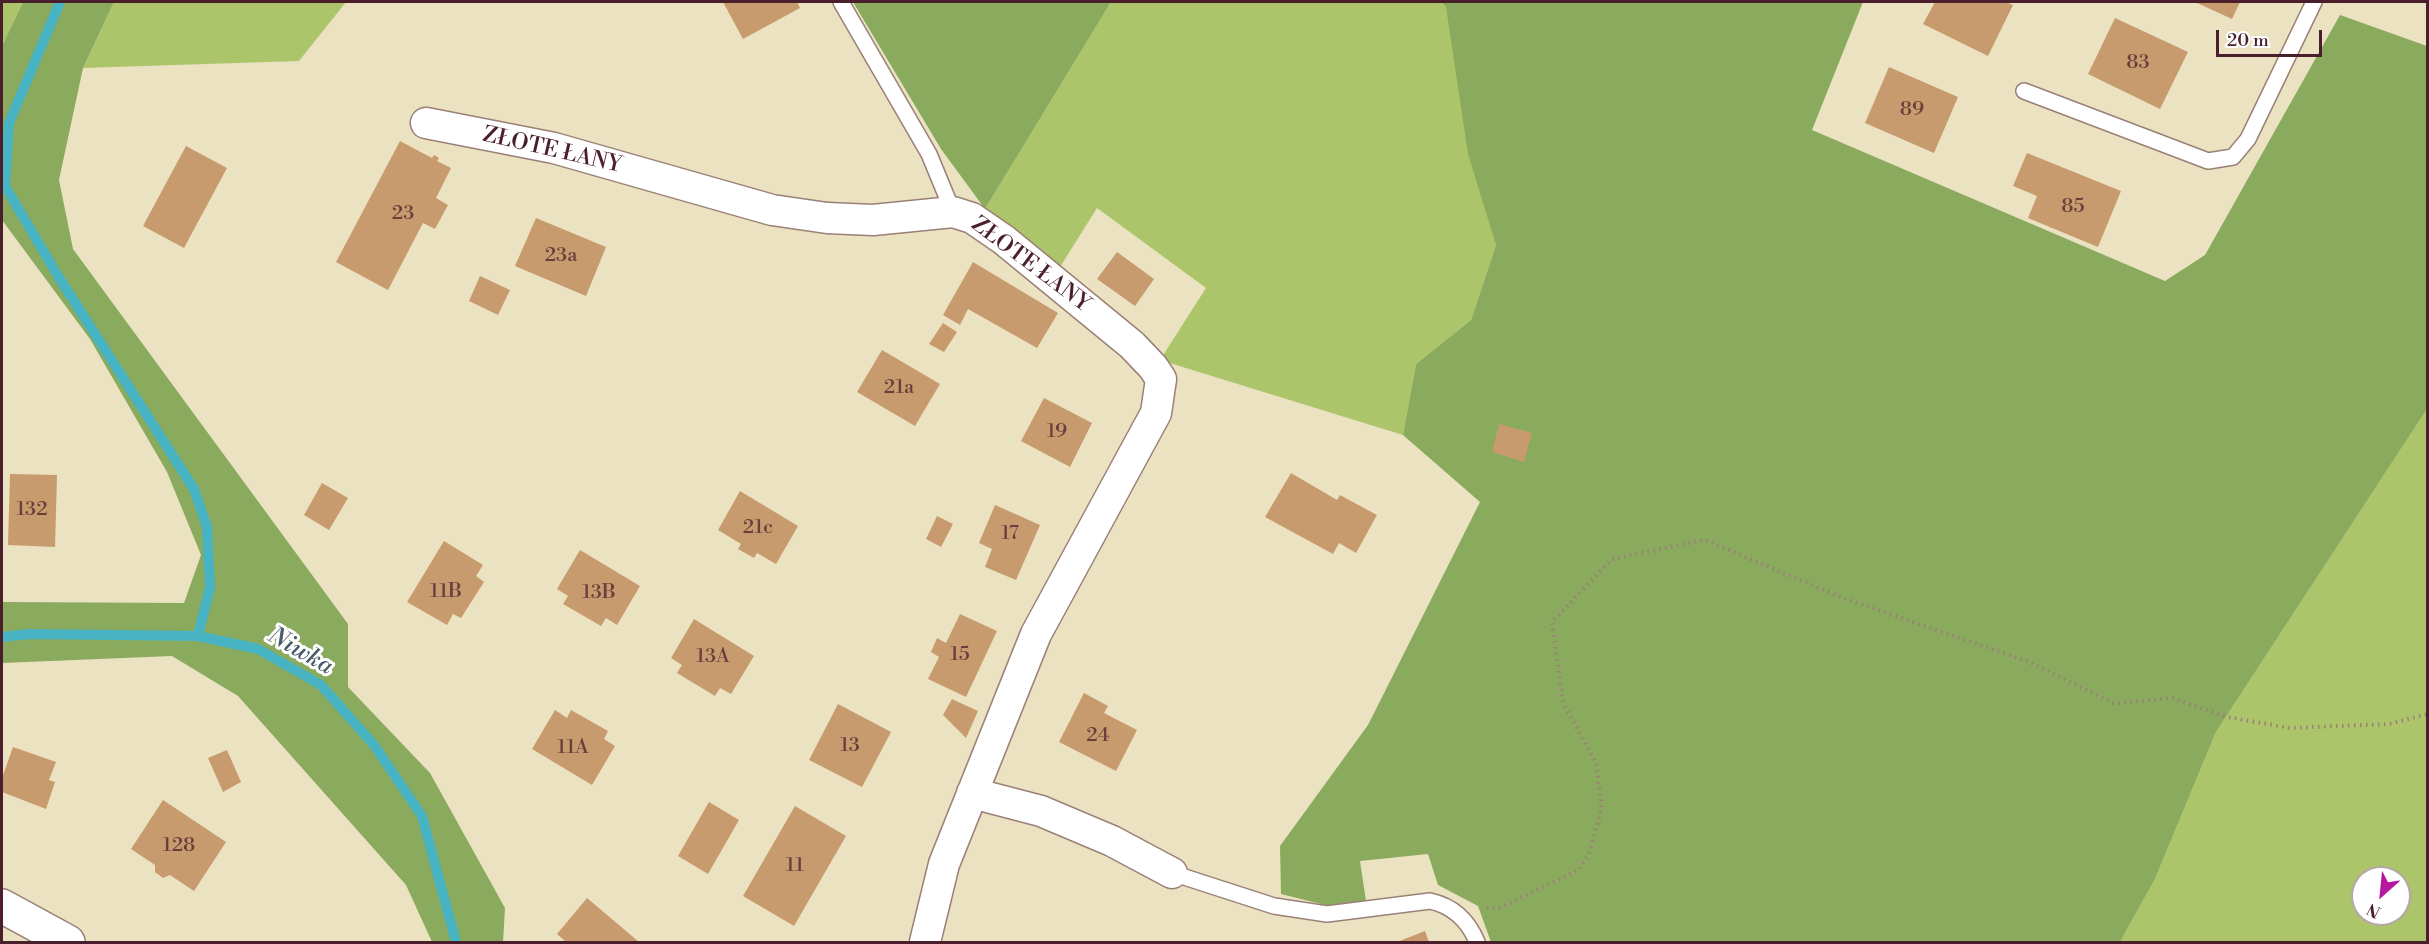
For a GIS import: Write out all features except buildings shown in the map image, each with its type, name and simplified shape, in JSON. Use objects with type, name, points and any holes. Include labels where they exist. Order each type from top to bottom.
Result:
[{"type":"street","name":"ZŁOTE ŁANY","points":[[426,123],[554,148],[772,210],[827,218],[873,220],[953,212],[972,218],[1004,240],[1132,345],[1161,379],[1156,413],[1036,634],[944,864],[925,942]]},
{"type":"street","points":[[972,794],[1041,811],[1112,841],[1172,873]]},
{"type":"street","points":[[2,906],[68,942]]},
{"type":"lane","points":[[842,2],[929,154],[953,212]]},
{"type":"lane","points":[[2024,91],[2208,161],[2233,157],[2248,139],[2314,2]]},
{"type":"lane","points":[[1172,873],[1274,906],[1327,914],[1430,901],[1444,904],[1472,929],[1477,942]]},
{"type":"path","points":[[1444,904],[1499,908],[1579,870],[1589,853],[1602,808],[1596,763],[1563,703],[1552,622],[1612,559],[1705,540],[1843,598],[2027,661],[2113,703],[2172,698],[2227,717],[2290,728],[2389,723],[2427,714]]},
{"type":"green space","points":[[2,2],[23,2],[2,46]]},
{"type":"green space","points":[[23,2],[114,2],[83,68],[59,180],[73,249],[348,624],[348,687],[430,773],[505,908],[503,942],[432,942],[406,885],[238,696],[172,656],[2,663],[2,602],[184,603],[201,555],[167,472],[90,339],[2,220],[2,46]]},
{"type":"green space","points":[[114,2],[346,2],[299,61],[83,68]]},
{"type":"green space","points":[[853,2],[1111,2],[985,209],[941,149]]},
{"type":"green space","points":[[1111,2],[1441,2],[1446,7],[1496,245],[1471,320],[1416,364],[1403,435],[1160,360],[1206,288],[1097,208],[1055,275],[985,209]]},
{"type":"green space","points":[[1441,2],[1863,2],[1812,130],[2165,281],[2205,255],[2340,15],[2427,46],[2427,409],[2216,732],[2155,879],[2120,942],[1491,942],[1478,906],[1438,885],[1428,854],[1360,861],[1366,901],[1329,906],[1281,894],[1280,846],[1368,725],[1480,502],[1403,435],[1416,364],[1471,320],[1496,245],[1468,154],[1446,7]]},
{"type":"green space","points":[[2427,409],[2427,942],[2120,942],[2155,879],[2216,732]]},
{"type":"waterway","points":[[60,2],[9,123],[5,186],[58,276],[194,489],[207,527],[210,587],[198,636]]},
{"type":"waterway","name":"Niwka","points":[[2,637],[30,634],[198,636],[258,649],[321,685],[374,745],[422,816],[456,942]]}]
